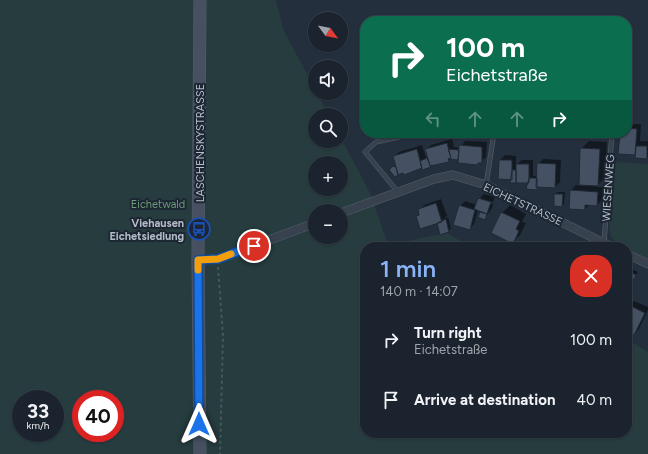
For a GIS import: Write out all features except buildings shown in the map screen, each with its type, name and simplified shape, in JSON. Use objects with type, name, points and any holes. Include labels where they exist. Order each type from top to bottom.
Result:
[{"type":"street","name":"LASCHENSKYSTRASSE","points":[[200,0],[198,260],[200,454]]},
{"type":"street","name":"EICHETSTRASSE","points":[[348,210],[434,179],[453,176],[486,186],[602,242]]},
{"type":"street","points":[[198,260],[218,259],[308,226]]},
{"type":"street","points":[[632,256],[648,264]]},
{"type":"lane","points":[[394,138],[376,142],[365,152],[398,192]]},
{"type":"lane","points":[[486,186],[493,138]]},
{"type":"lane","name":"WIESENWEG","points":[[608,242],[612,138]]},
{"type":"path","points":[[218,259],[223,336],[220,454]]},
{"type":"green space","name":"Eichetwald","points":[[0,0],[276,0],[283,29],[308,76],[308,100],[321,100],[325,108],[308,108],[308,148],[346,148],[370,193],[387,242],[360,242],[360,438],[632,438],[632,342],[648,352],[648,454],[0,454]]},
{"type":"green space","points":[[613,162],[648,164],[648,260],[632,251],[632,242],[616,242],[612,238],[609,225]]},
{"type":"green space","name":"Eichetwald","points":[[447,233],[462,242],[403,242]]},
{"type":"slow traffic","points":[[198,270],[198,260],[218,259],[231,254]]},
{"type":"place","name":"Viehausen Eichetsiedlung","points":[[199,229]]},
{"type":"route","points":[[199,424],[198,260],[218,259],[254,246]]}]
